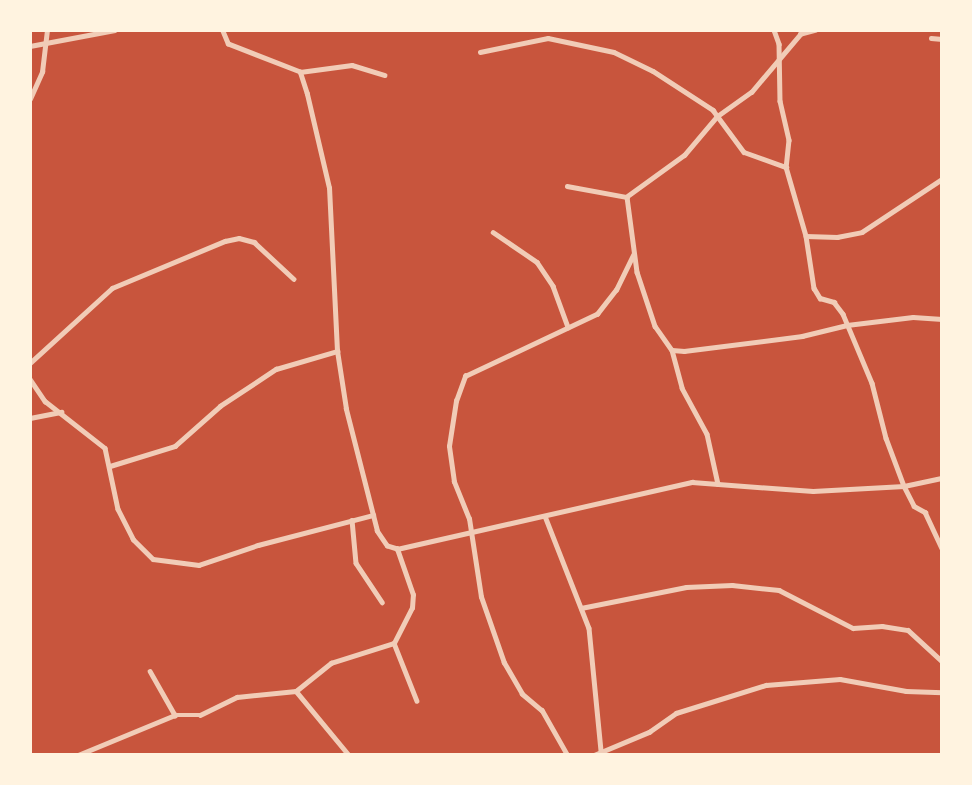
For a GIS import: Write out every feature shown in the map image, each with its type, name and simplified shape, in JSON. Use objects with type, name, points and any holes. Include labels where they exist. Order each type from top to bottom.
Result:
[{"type":"street","points":[[30,99],[42,72],[47,30]]},
{"type":"street","points":[[30,46],[115,30]]},
{"type":"street","points":[[222,30],[228,44],[300,72],[352,66],[385,75]]},
{"type":"street","points":[[774,30],[779,44],[780,101],[789,140],[786,167],[806,236],[814,288],[820,298],[838,306],[872,383],[886,438],[904,486],[914,506],[925,512],[942,548]]},
{"type":"street","points":[[567,186],[627,198],[685,155],[717,117],[752,92],[778,58],[801,34],[816,30]]},
{"type":"street","points":[[480,52],[548,38],[574,41],[632,60],[674,83],[717,117],[744,152],[786,167]]},
{"type":"street","points":[[931,38],[942,39]]},
{"type":"street","points":[[300,72],[329,188],[337,351],[346,409],[382,542],[397,549],[692,482],[813,491],[904,486],[942,478]]},
{"type":"street","points":[[806,236],[837,237],[862,232],[942,179]]},
{"type":"street","points":[[627,198],[633,255],[655,326],[672,350],[682,388],[707,434],[718,484]]},
{"type":"street","points":[[493,232],[537,262],[553,286],[568,327]]},
{"type":"street","points":[[30,363],[112,288],[225,241],[239,238],[254,242],[294,279]]},
{"type":"street","points":[[567,755],[542,711],[522,694],[504,663],[481,597],[472,533],[450,463],[451,430],[462,380],[495,359],[603,309],[633,255]]},
{"type":"street","points":[[672,350],[684,351],[802,336],[847,325],[913,317],[942,319]]},
{"type":"street","points":[[110,466],[175,446],[220,406],[276,369],[337,351]]},
{"type":"street","points":[[30,379],[38,394],[98,439],[110,466],[113,494],[133,539],[143,552],[165,563],[199,566],[373,515]]},
{"type":"street","points":[[30,418],[61,412]]},
{"type":"street","points":[[545,516],[589,628],[601,750]]},
{"type":"street","points":[[351,520],[356,563],[382,602]]},
{"type":"street","points":[[78,755],[175,715],[200,715],[237,696],[296,691],[331,663],[394,643],[408,621],[412,602],[397,549]]},
{"type":"street","points":[[581,608],[686,587],[732,585],[779,590],[853,628],[882,626],[908,630],[942,661]]},
{"type":"street","points":[[394,643],[417,701]]},
{"type":"street","points":[[150,671],[175,715]]},
{"type":"street","points":[[594,755],[601,750],[649,732],[676,713],[766,685],[840,680],[906,691],[942,692]]},
{"type":"street","points":[[296,691],[350,755]]}]
